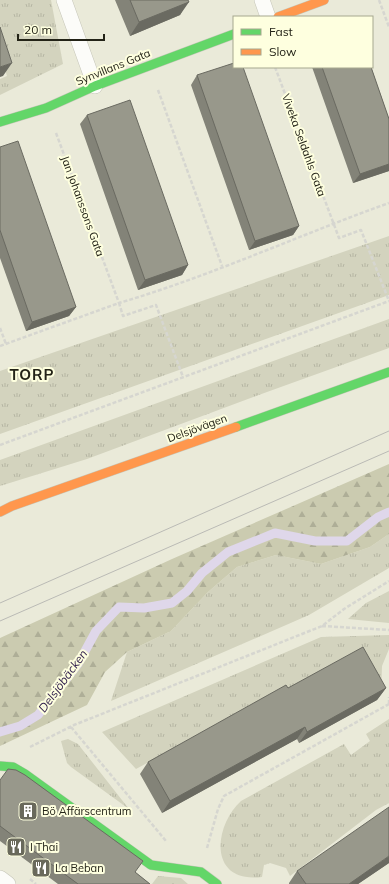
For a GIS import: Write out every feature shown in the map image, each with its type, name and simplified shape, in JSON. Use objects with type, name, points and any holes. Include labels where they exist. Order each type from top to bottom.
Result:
[{"type":"street","points":[[281,16],[324,0]]},
{"type":"street","name":"Synvillans Gata","points":[[0,122],[46,108],[95,86],[233,34]]},
{"type":"street","name":"Delsjövägen","points":[[0,512],[12,506],[89,480],[389,372]]},
{"type":"street","name":"Delsjövägen","points":[[0,506],[12,506]]},
{"type":"street","points":[[0,766],[13,767],[151,865],[201,872],[217,884]]},
{"type":"lane","points":[[64,0],[95,86]]},
{"type":"lane","points":[[262,0],[268,16]]},
{"type":"lane","points":[[0,878],[8,884]]},
{"type":"path","points":[[379,0],[389,27]]},
{"type":"path","points":[[149,66],[222,266]]},
{"type":"path","name":"Viveka Seldahls Gata","points":[[275,68],[339,238],[361,230],[389,301]]},
{"type":"path","name":"Jan Johanssons Gata","points":[[46,108],[119,303]]},
{"type":"path","points":[[0,346],[119,303],[151,294],[333,223],[389,203]]},
{"type":"path","points":[[0,445],[389,301]]},
{"type":"path","points":[[119,303],[123,316],[156,305],[184,377]]},
{"type":"path","points":[[0,328],[6,344]]},
{"type":"path","points":[[13,767],[20,753],[71,727],[322,626],[344,609],[389,581]]},
{"type":"path","points":[[322,626],[389,630]]},
{"type":"path","points":[[201,872],[218,808],[224,796],[389,704],[389,697]]},
{"type":"path","points":[[71,727],[169,845]]},
{"type":"green space","points":[[0,0],[51,0],[63,64],[0,95],[0,79],[7,76],[0,54]]},
{"type":"green space","points":[[389,236],[389,295],[0,434],[0,371]]},
{"type":"green space","points":[[389,319],[389,348],[87,459],[0,486],[0,460]]},
{"type":"green space","points":[[389,464],[389,534],[370,547],[321,564],[276,555],[237,567],[208,592],[171,631],[127,652],[105,672],[87,705],[0,746],[0,638],[172,559]]},
{"type":"green space","points":[[389,534],[389,568],[309,615],[111,701],[127,652],[171,631],[208,592],[237,567],[276,555],[321,564],[370,547]]},
{"type":"green space","points":[[389,591],[389,623],[348,619],[366,603]]},
{"type":"green space","points":[[389,635],[389,649],[382,666],[381,695],[278,692],[136,769],[102,732],[321,637]]},
{"type":"green space","points":[[389,719],[389,803],[376,810],[290,876],[286,868],[270,863],[264,865],[262,877],[244,877],[232,871],[224,862],[221,851],[221,837],[225,824],[232,811],[241,801],[344,744],[351,755],[370,741],[366,734]]},
{"type":"green space","points":[[68,739],[78,744],[129,809],[67,763],[61,741]]},
{"type":"green space","points":[[158,876],[181,878],[188,884],[152,884]]},
{"type":"building","points":[[130,0],[188,0],[189,2],[139,22]]},
{"type":"building","points":[[0,27],[12,63],[0,67]]},
{"type":"building","points":[[233,63],[233,68],[243,68],[299,226],[255,241],[197,75]]},
{"type":"building","points":[[322,68],[371,68],[389,119],[389,164],[360,174]]},
{"type":"building","points":[[130,100],[188,265],[145,280],[87,115]]},
{"type":"building","points":[[18,141],[76,307],[32,322],[0,230],[0,147]]},
{"type":"building","points":[[363,647],[386,688],[307,732],[305,727],[170,801],[148,762],[286,685],[288,688]]},
{"type":"building","name":"Bö Affärscentrum","points":[[8,769],[16,770],[25,775],[143,861],[135,872],[150,884],[78,884],[0,826],[0,780]]},
{"type":"building","points":[[389,807],[389,856],[349,884],[306,884],[297,871]]},
{"type":"waterway","name":"Delsjöbäcken","points":[[0,732],[20,726],[38,715],[78,664],[96,631],[119,607],[144,608],[172,603],[187,591],[202,573],[228,552],[275,533],[315,541],[347,541],[378,517],[389,512]]},
{"type":"tram line","points":[[0,603],[389,431]]},
{"type":"tram line","points":[[0,621],[389,451]]},
{"type":"traffic: fast","points":[[0,122],[46,108],[95,86],[233,34]]},
{"type":"traffic: fast","points":[[236,427],[389,372]]},
{"type":"traffic: fast","points":[[0,766],[13,767],[25,774],[151,865],[201,872],[217,884]]},
{"type":"traffic: slow","points":[[281,16],[324,0]]},
{"type":"traffic: slow","points":[[0,512],[12,506],[236,427]]},
{"type":"place","name":"Bö Affärscentrum","points":[[28,811]]},
{"type":"place","name":"I Thai","points":[[16,847]]},
{"type":"place","name":"La Beban","points":[[41,868]]},
{"type":"district","name":"TORP","points":[[32,375]]}]
